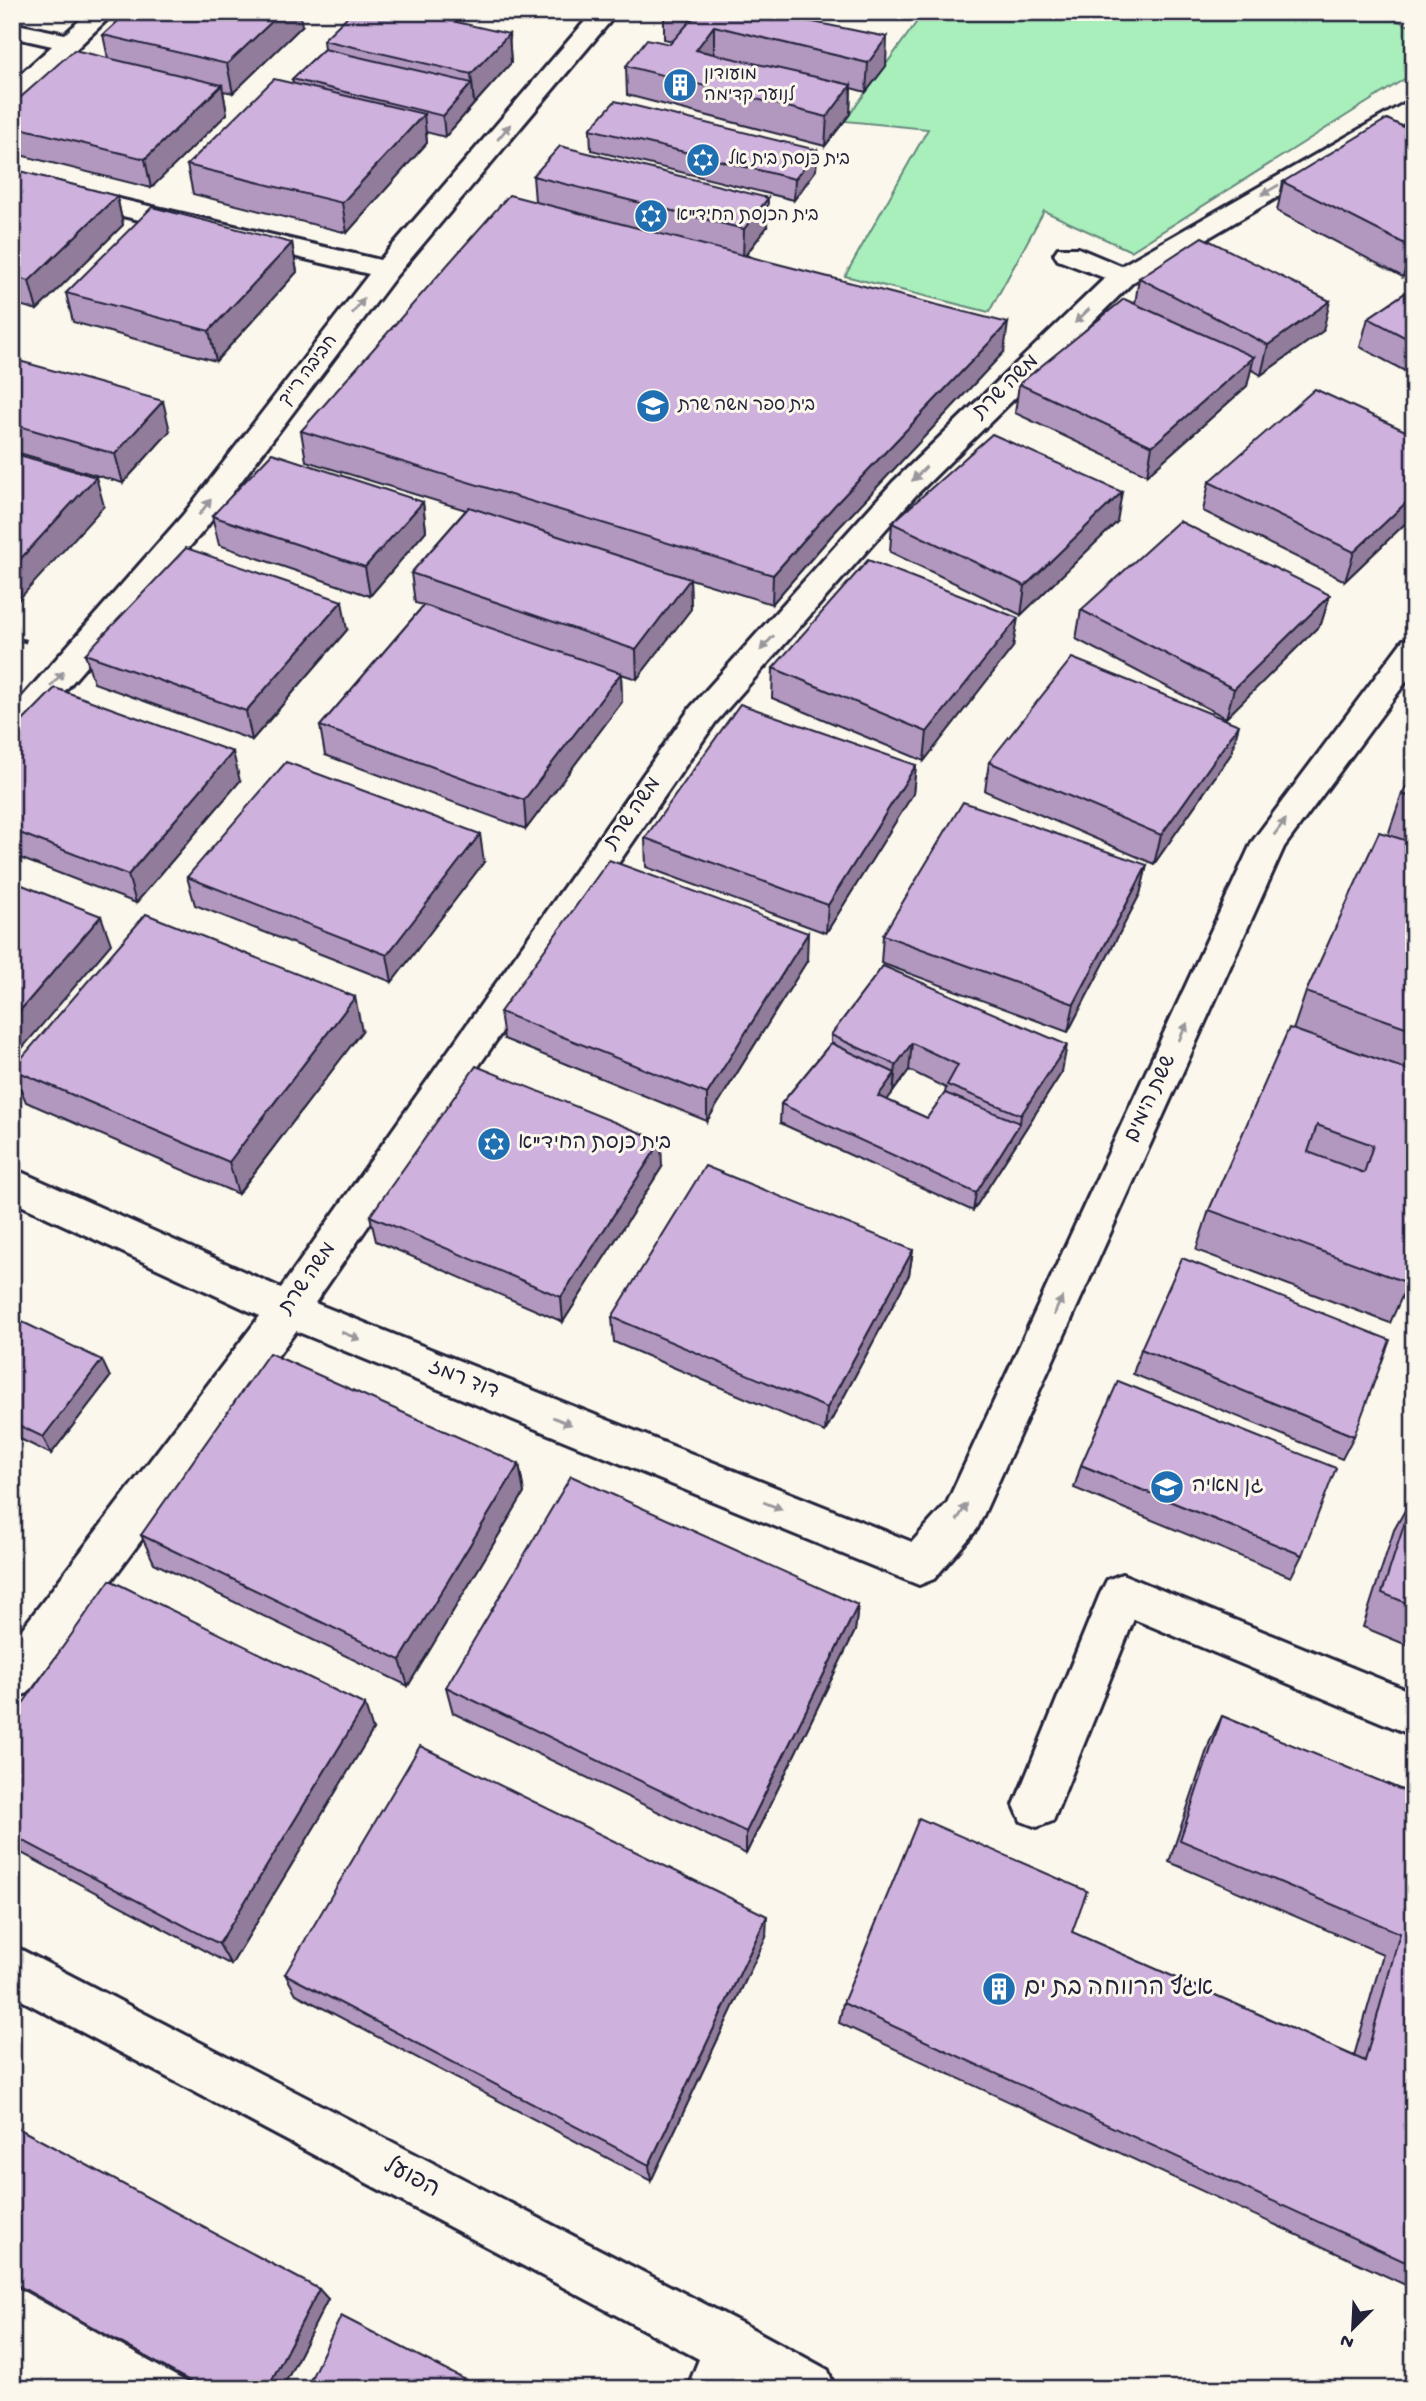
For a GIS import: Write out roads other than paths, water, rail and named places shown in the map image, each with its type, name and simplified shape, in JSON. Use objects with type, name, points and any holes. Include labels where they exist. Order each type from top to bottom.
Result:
[{"type":"street","points":[[12,96],[103,12]]},
{"type":"street","name":"חביבה רייך","points":[[12,730],[194,522],[386,270],[606,12]]},
{"type":"street","points":[[12,30],[71,43]]},
{"type":"street","name":"משה שרת","points":[[12,1678],[288,1310],[703,715],[904,489],[1123,276],[1414,106]]},
{"type":"street","points":[[12,182],[386,270]]},
{"type":"street","points":[[1068,254],[1123,276]]},
{"type":"street","name":"ששת הימים","points":[[919,1565],[962,1516],[1269,842],[1414,648]]},
{"type":"street","name":"דוד רמז","points":[[12,1184],[288,1310],[919,1565]]},
{"type":"street","points":[[1037,1805],[1122,1594],[1414,1715]]},
{"type":"street","name":"הפועל","points":[[12,1969],[721,2367],[809,2389]]},
{"type":"place","name":"מועודון לנוער קדימה","points":[[680,85]]},
{"type":"place","name":"בית כנסת בית אל","points":[[703,160]]},
{"type":"place","name":"בית הכנסת החיד\"א","points":[[651,216]]},
{"type":"place","name":"בית ספר משה שרת","points":[[653,406]]},
{"type":"place","name":"בית כנסת החיד\"א","points":[[494,1144]]},
{"type":"place","name":"גן מאיה","points":[[1167,1487]]},
{"type":"place","name":"אגף הרווחה בת ים","points":[[999,1989]]}]
